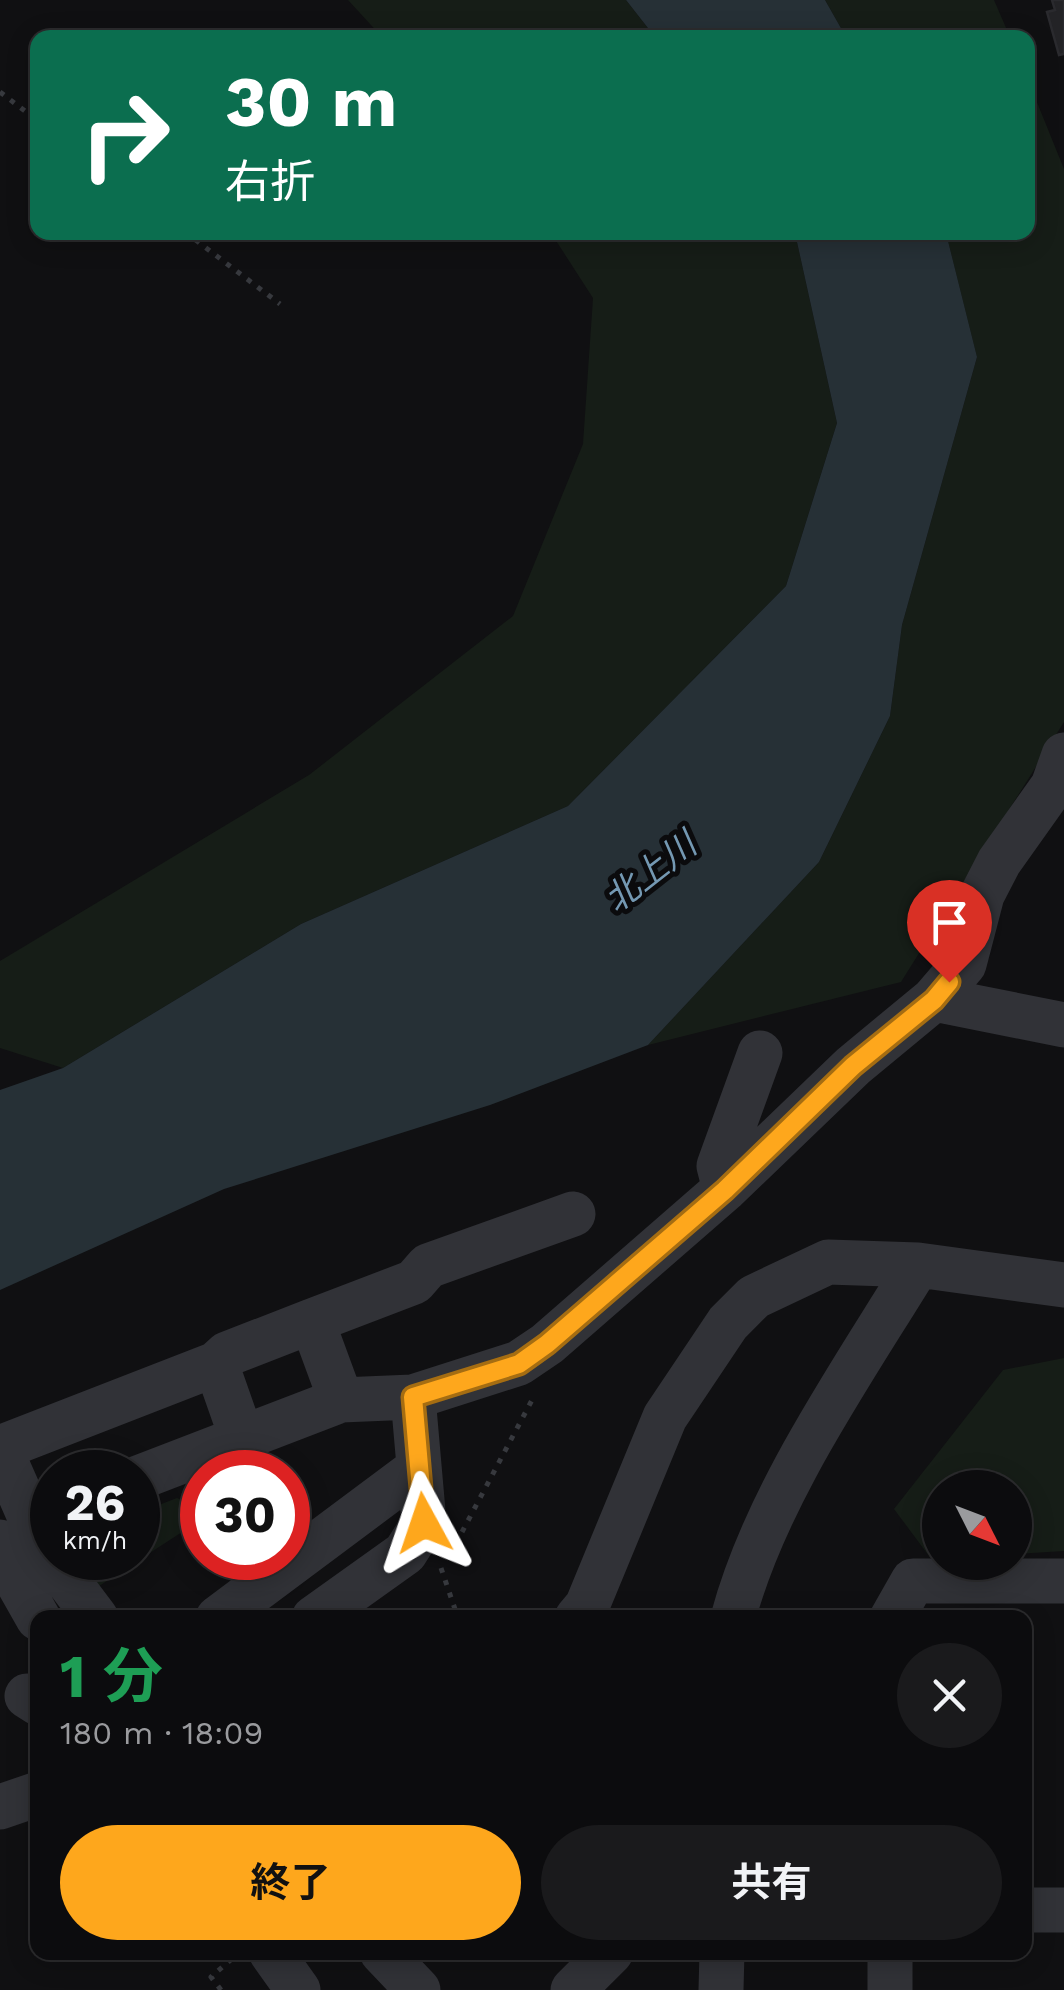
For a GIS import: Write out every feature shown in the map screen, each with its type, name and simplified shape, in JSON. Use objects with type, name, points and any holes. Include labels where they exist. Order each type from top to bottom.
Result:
[{"type":"street","points":[[160,1470],[340,1400],[413,1397],[519,1364],[547,1344],[725,1190],[853,1066],[934,1000],[964,964],[982,895],[999,862],[1053,786],[1064,755]]},
{"type":"street","points":[[934,1000],[1064,1025]]},
{"type":"street","points":[[725,1190],[718,1166],[760,1053]]},
{"type":"street","points":[[90,1610],[28,1524],[0,1448],[414,1282],[428,1266],[573,1214]]},
{"type":"street","points":[[584,1610],[665,1416],[728,1323],[754,1297],[828,1262],[918,1265],[1064,1284]]},
{"type":"street","points":[[735,1610],[771,1518],[814,1435],[918,1265]]},
{"type":"street","points":[[312,1321],[340,1400]]},
{"type":"street","points":[[216,1364],[242,1438]]},
{"type":"street","points":[[325,1610],[405,1553],[424,1523],[413,1397]]},
{"type":"street","points":[[229,1610],[419,1468]]},
{"type":"street","points":[[28,1524],[16,1579],[33,1610]]},
{"type":"street","points":[[897,1610],[913,1581],[1064,1581]]},
{"type":"street","points":[[0,1808],[30,1797]]},
{"type":"street","points":[[1032,1910],[1064,1910]]},
{"type":"street","points":[[277,1960],[298,1990]]},
{"type":"street","points":[[390,1960],[418,1990]]},
{"type":"street","points":[[573,1990],[604,1960]]},
{"type":"street","points":[[721,1990],[722,1960]]},
{"type":"street","points":[[890,1960],[890,1990]]},
{"type":"path","points":[[0,92],[30,115]]},
{"type":"path","points":[[196,240],[280,304]]},
{"type":"path","points":[[456,1544],[532,1402]]},
{"type":"path","points":[[405,1553],[439,1562],[455,1610]]},
{"type":"path","points":[[220,1990],[211,1977],[231,1960]]},
{"type":"shaded area","points":[[348,0],[626,0],[650,30],[376,30]]},
{"type":"shaded area","points":[[825,0],[994,0],[1007,30],[842,30]]},
{"type":"shaded area","points":[[1035,97],[1064,169],[1064,722],[901,982],[648,1045],[819,862],[890,716],[902,625],[977,357],[948,240],[1035,240]]},
{"type":"shaded area","points":[[556,240],[797,240],[837,423],[786,586],[568,806],[301,924],[63,1068],[0,1048],[0,961],[309,775],[513,616],[583,444],[593,298]]},
{"type":"shaded area","points":[[1064,1358],[1064,1551],[1032,1553],[1032,1470],[925,1470],[1003,1370]]},
{"type":"shaded area","points":[[922,1473],[922,1547],[894,1509]]},
{"type":"shaded area","points":[[180,1499],[180,1533],[160,1546],[160,1505]]},
{"type":"shaded area","points":[[86,1580],[108,1580],[93,1590]]},
{"type":"water","points":[[626,0],[825,0],[842,30],[650,30]]},
{"type":"water","name":"北上川","points":[[797,240],[948,240],[977,357],[902,625],[890,716],[819,862],[648,1045],[490,1105],[224,1189],[0,1290],[0,1090],[63,1068],[301,924],[568,806],[786,586],[837,423]]},
{"type":"building","points":[[1052,0],[1064,0],[1064,54],[1059,55],[1047,12],[1055,10]]},
{"type":"route","points":[[424,1523],[413,1397],[519,1364],[547,1344],[725,1190],[853,1066],[934,1000],[949,982]]}]
